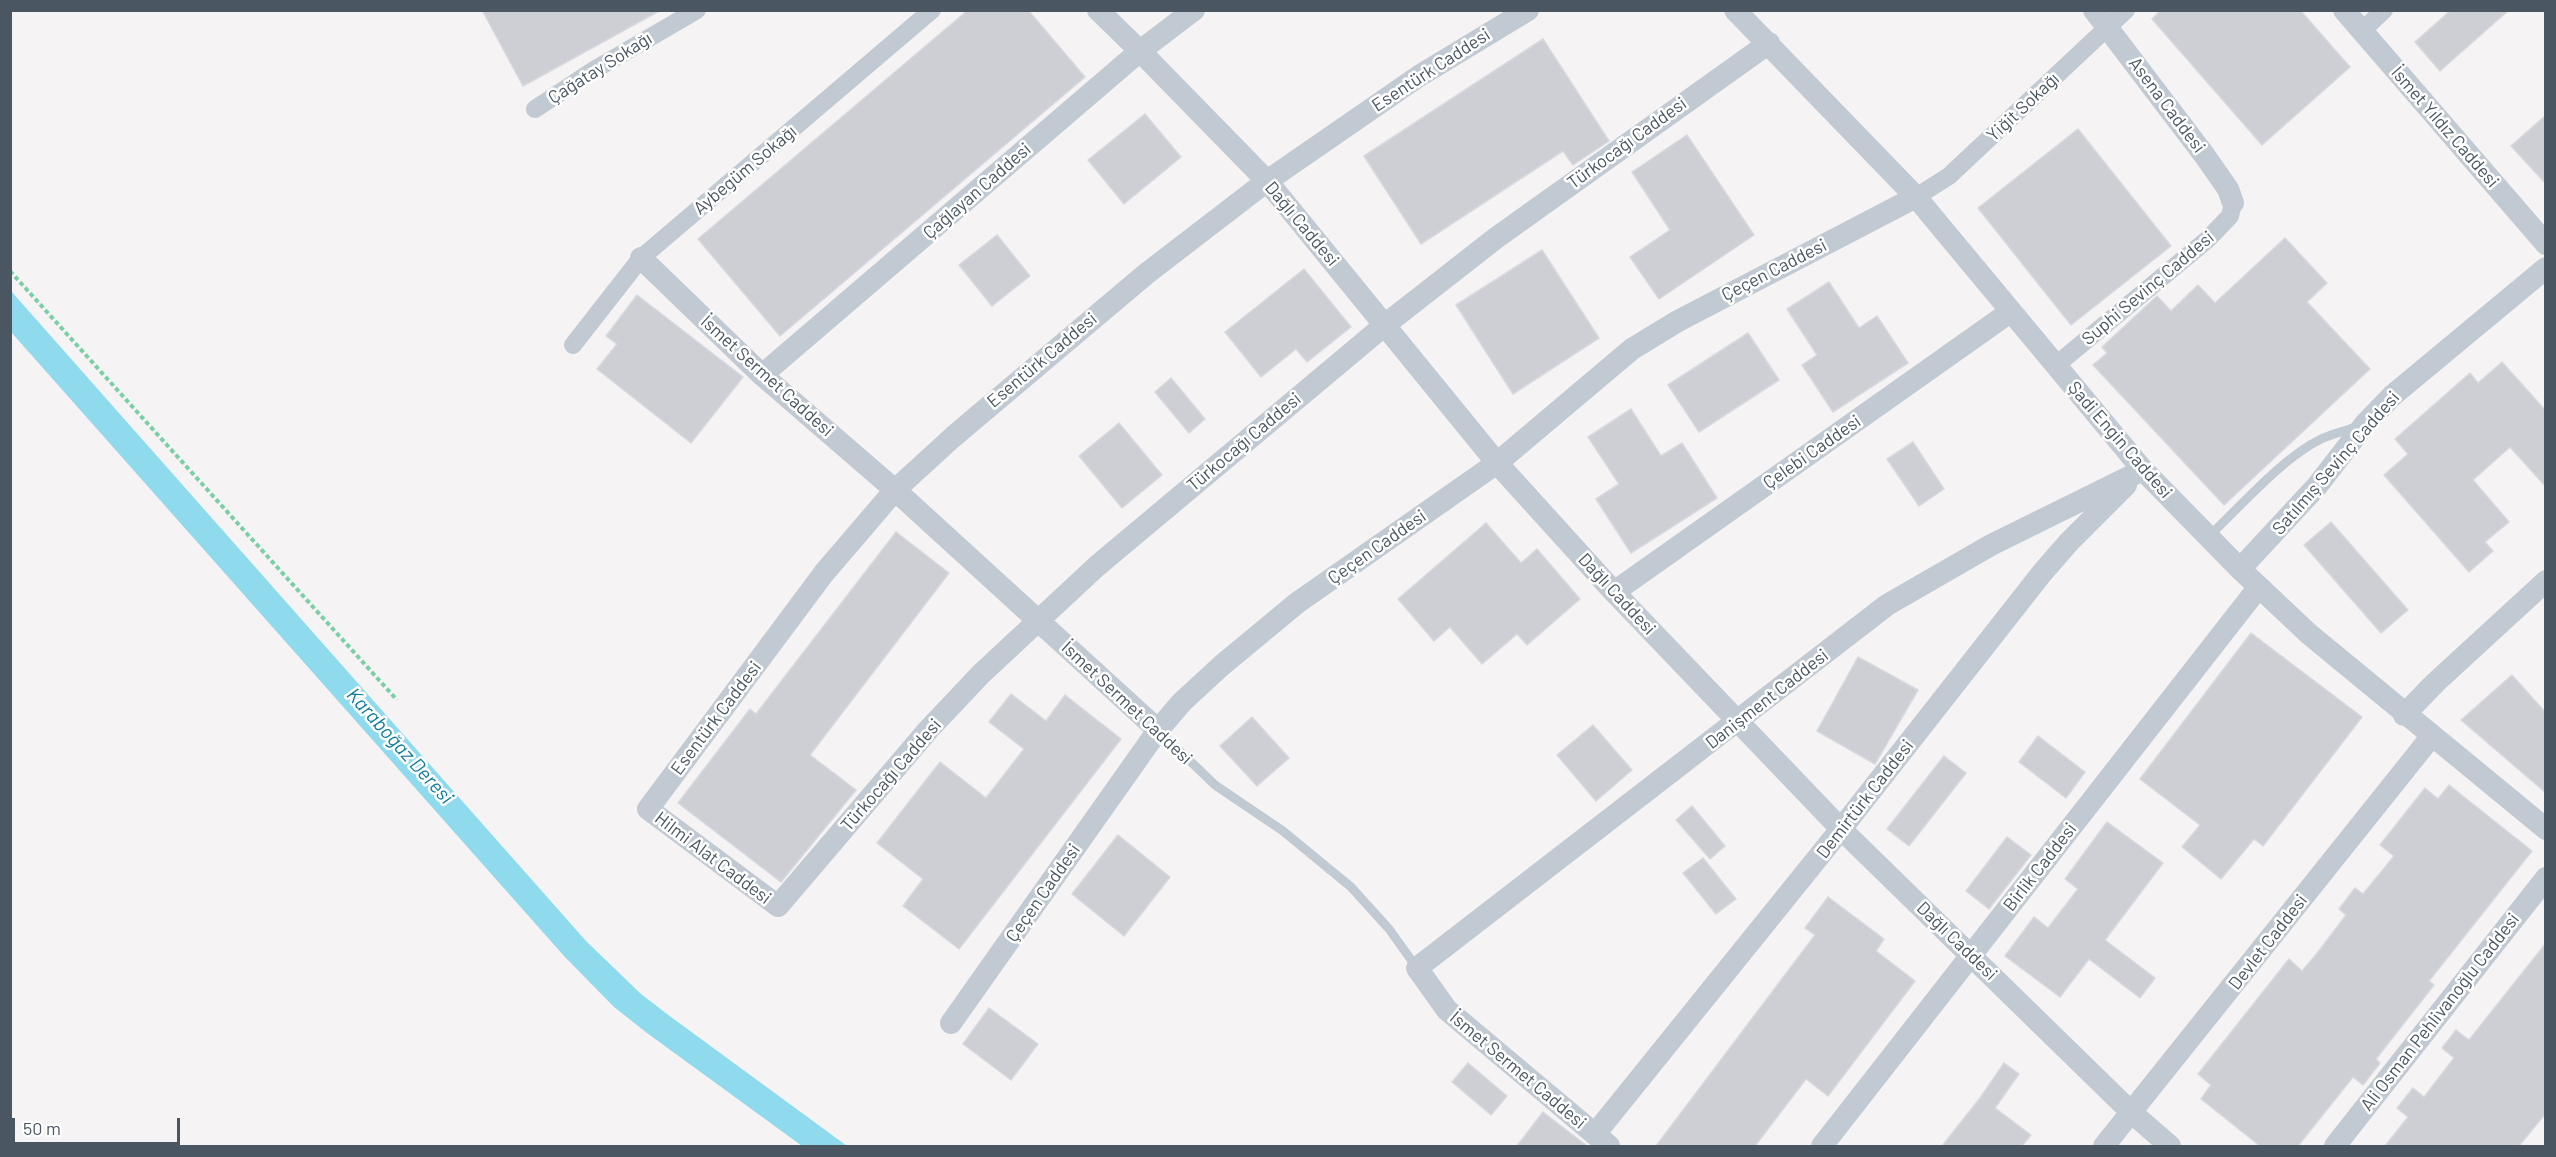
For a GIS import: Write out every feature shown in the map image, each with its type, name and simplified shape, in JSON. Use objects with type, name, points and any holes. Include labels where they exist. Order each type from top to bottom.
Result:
[{"type":"street","name":"Çağatay Sokağı","points":[[535,109],[594,70],[697,10]]},
{"type":"street","name":"Aybegüm Sokağı","points":[[573,345],[641,258],[932,10]]},
{"type":"street","name":"Dağlı Caddesi","points":[[1098,10],[1267,181],[1386,324],[1497,463],[1614,592],[1841,829],[2132,1113],[2170,1146]]},
{"type":"street","name":"Çağlayan Caddesi","points":[[762,375],[1140,51],[1194,10]]},
{"type":"street","name":"Esentürk Caddesi","points":[[648,809],[824,573],[895,490],[1027,372],[1146,274],[1267,181],[1419,76],[1528,10]]},
{"type":"street","name":"Şadi Engin Caddesi","points":[[1735,10],[1916,197],[2142,470],[2258,588],[2404,715],[2546,829]]},
{"type":"street","name":"Yiğit Sokağı","points":[[1916,197],[1949,176],[2101,19],[2126,10]]},
{"type":"street","name":"İsmet Yıldız Caddesi","points":[[2344,10],[2546,244]]},
{"type":"street","points":[[2362,31],[2384,10]]},
{"type":"street","name":"Asena Caddesi","points":[[2101,19],[2211,164],[2228,189],[2234,203]]},
{"type":"street","name":"Türkocağı Caddesi","points":[[778,906],[929,729],[981,674],[1097,566],[1386,324],[1496,238],[1768,43]]},
{"type":"street","name":"Çeçen Caddesi","points":[[951,1023],[1158,730],[1182,702],[1221,666],[1297,603],[1497,463],[1632,349],[1678,321],[1916,197]]},
{"type":"street","name":"Suphi Sevinç Caddesi","points":[[2055,366],[2208,239],[2230,216],[2234,203]]},
{"type":"street","name":"İsmet Sermet Caddesi","points":[[641,258],[762,375],[895,490],[1158,730]]},
{"type":"street","name":"Satılmış Sevinç Caddesi","points":[[2240,569],[2317,486],[2365,424],[2419,372],[2546,268]]},
{"type":"street","name":"Çelebi Caddesi","points":[[1614,592],[2010,312]]},
{"type":"street","name":"Danişment Caddesi","points":[[1417,968],[1887,605],[1991,545],[2142,470]]},
{"type":"street","name":"Demirtürk Caddesi","points":[[1602,1140],[1841,829],[2042,573],[2094,516],[2142,470]]},
{"type":"street","points":[[2404,715],[2435,682],[2546,581]]},
{"type":"street","name":"Birlik Caddesi","points":[[1822,1146],[2258,588]]},
{"type":"street","name":"Devlet Caddesi","points":[[2104,1146],[2431,737]]},
{"type":"street","name":"Hilmi Alat Caddesi","points":[[648,809],[778,906]]},
{"type":"street","name":"Ali Osman Pehlivanoğlu Caddesi","points":[[2335,1146],[2546,878]]},
{"type":"street","name":"İsmet Sermet Caddesi","points":[[1417,968],[1447,1010],[1602,1140]]},
{"type":"lane","points":[[2208,537],[2304,449],[2321,439],[2365,424]]},
{"type":"lane","name":"İsmet Sermet Caddesi","points":[[1158,730],[1215,785],[1283,831],[1351,887],[1389,929],[1417,968]]},
{"type":"path","points":[[10,271],[397,700]]},
{"type":"water","name":"Karaboğaz Deresi","points":[[11,291],[586,941],[641,994],[847,1146],[802,1146],[614,1007],[564,956],[11,332]]},
{"type":"building","points":[[482,10],[661,10],[523,86]]},
{"type":"building","points":[[968,10],[1028,10],[1085,77],[780,336],[698,239]]},
{"type":"building","points":[[2161,10],[2300,10],[2350,67],[2262,145],[2152,19]]},
{"type":"building","points":[[2451,10],[2509,10],[2440,71],[2415,42]]},
{"type":"building","points":[[1543,39],[1609,141],[1573,165],[1563,151],[1421,244],[1364,156]]},
{"type":"building","points":[[1145,114],[1181,157],[1124,204],[1088,160]]},
{"type":"building","points":[[2546,115],[2546,184],[2511,146]]},
{"type":"building","points":[[2078,129],[2171,246],[2071,325],[1978,208]]},
{"type":"building","points":[[1687,135],[1754,235],[1659,299],[1630,257],[1670,230],[1632,172]]},
{"type":"building","points":[[997,235],[1030,276],[992,306],[959,265]]},
{"type":"building","points":[[2285,238],[2327,283],[2307,302],[2370,369],[2224,505],[2093,365],[2107,353],[2102,347],[2157,296],[2171,311],[2198,285],[2215,303]]},
{"type":"building","points":[[1542,250],[1599,338],[1513,394],[1456,305]]},
{"type":"building","points":[[1304,269],[1351,327],[1307,362],[1296,349],[1261,377],[1225,332]]},
{"type":"building","points":[[1829,282],[1859,328],[1877,316],[1908,363],[1833,412],[1802,365],[1817,355],[1787,309]]},
{"type":"building","points":[[637,295],[743,377],[691,443],[597,369],[617,344],[606,336]]},
{"type":"building","points":[[1748,333],[1779,380],[1699,432],[1668,385]]},
{"type":"building","points":[[2502,362],[2546,411],[2546,487],[2510,447],[2473,480],[2509,522],[2485,542],[2493,551],[2469,572],[2384,475],[2408,454],[2395,439],[2470,373],[2478,383]]},
{"type":"building","points":[[1171,378],[1205,419],[1189,433],[1155,392]]},
{"type":"building","points":[[1631,409],[1661,456],[1682,443],[1717,498],[1631,553],[1596,499],[1619,484],[1588,437]]},
{"type":"building","points":[[1119,423],[1162,475],[1122,508],[1079,456]]},
{"type":"building","points":[[1913,442],[1944,489],[1919,506],[1887,459]]},
{"type":"building","points":[[2331,522],[2408,610],[2381,633],[2304,545]]},
{"type":"building","points":[[1486,523],[1521,563],[1537,549],[1580,599],[1527,645],[1517,634],[1482,664],[1450,627],[1434,641],[1398,599]]},
{"type":"building","points":[[896,532],[949,573],[810,755],[856,790],[781,882],[678,803],[750,709],[756,714]]},
{"type":"building","points":[[2251,633],[2362,717],[2263,846],[2254,839],[2221,879],[2182,847],[2200,825],[2140,779]]},
{"type":"building","points":[[1858,657],[1918,690],[1875,764],[1817,731]]},
{"type":"building","points":[[2512,675],[2546,713],[2546,793],[2461,720]]},
{"type":"building","points":[[1011,694],[1046,721],[1065,695],[1121,739],[959,949],[903,906],[923,879],[877,843],[940,762],[986,798],[1024,749],[989,722]]},
{"type":"building","points":[[1252,717],[1289,758],[1257,786],[1220,746]]},
{"type":"building","points":[[1593,725],[1632,770],[1596,801],[1557,755]]},
{"type":"building","points":[[2038,736],[2085,772],[2066,798],[2019,762]]},
{"type":"building","points":[[1944,756],[1966,773],[1909,846],[1887,829]]},
{"type":"building","points":[[2449,785],[2532,851],[2429,981],[2434,985],[2376,1059],[2380,1063],[2363,1085],[2353,1077],[2298,1146],[2260,1146],[2201,1099],[2211,1085],[2198,1074],[2289,959],[2302,971],[2318,952],[2346,915],[2339,909],[2355,888],[2363,894],[2394,856],[2380,845],[2425,788],[2438,799]]},
{"type":"building","points":[[1692,806],[1725,846],[1710,859],[1676,820]]},
{"type":"building","points":[[2107,822],[2163,863],[2105,940],[2155,978],[2140,998],[2089,959],[2060,997],[2005,956],[2034,917],[2048,928],[2078,889],[2065,879]]},
{"type":"building","points":[[1118,835],[1170,877],[1124,936],[1072,894]]},
{"type":"building","points":[[2007,837],[2031,855],[1989,909],[1966,891]]},
{"type":"building","points":[[1703,858],[1736,899],[1716,914],[1683,873]]},
{"type":"building","points":[[1828,897],[1884,939],[1876,951],[1915,981],[1828,1096],[1806,1079],[1755,1146],[1656,1146],[1815,935],[1805,928]]},
{"type":"building","points":[[2546,943],[2546,1113],[2519,1146],[2385,1146],[2408,1117],[2397,1108],[2413,1088],[2424,1097],[2454,1058],[2442,1048],[2456,1030],[2469,1040]]},
{"type":"building","points":[[989,1008],[1038,1044],[1011,1080],[963,1044]]},
{"type":"building","points":[[1468,1063],[1507,1096],[1491,1115],[1452,1082]]},
{"type":"building","points":[[2004,1063],[2019,1074],[1995,1108],[2031,1135],[2022,1146],[1942,1146],[1980,1098]]},
{"type":"building","points":[[1543,1112],[1587,1146],[1517,1146]]}]
